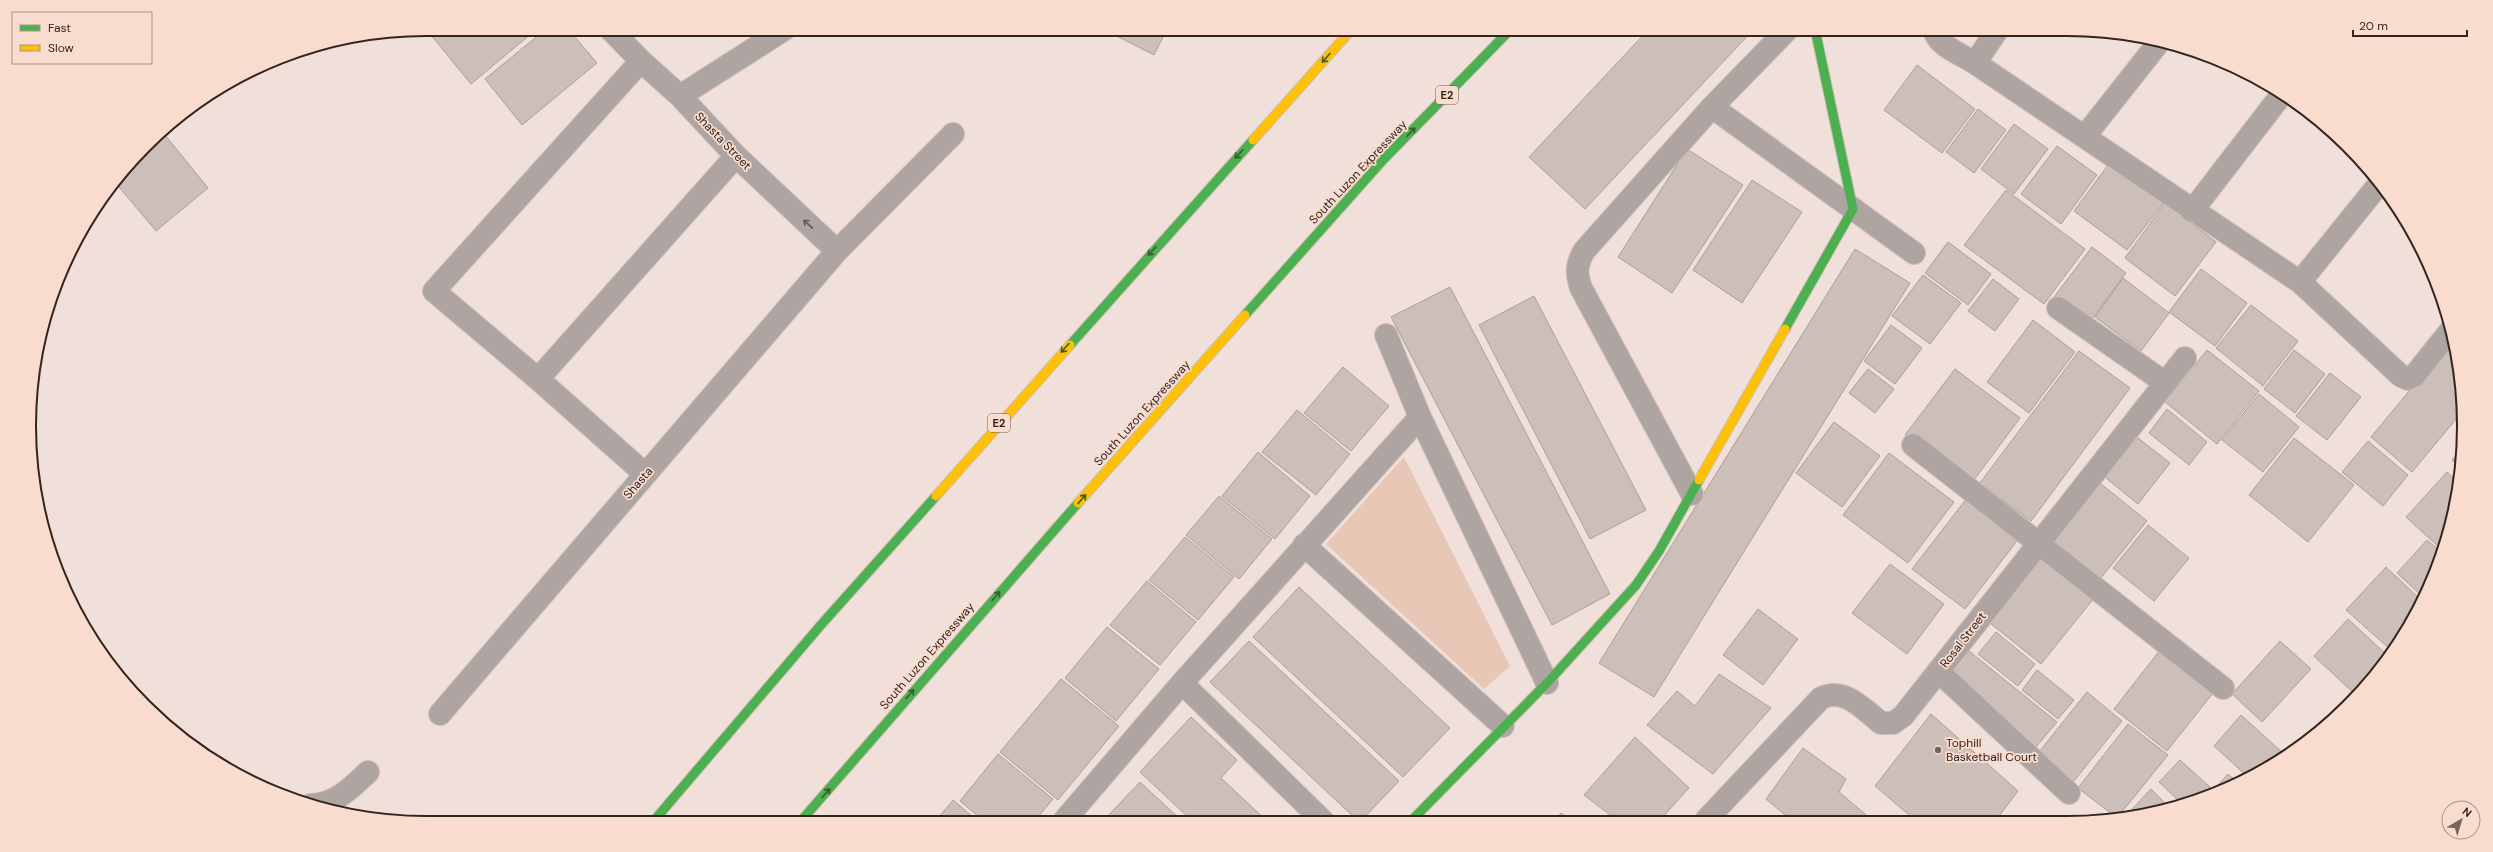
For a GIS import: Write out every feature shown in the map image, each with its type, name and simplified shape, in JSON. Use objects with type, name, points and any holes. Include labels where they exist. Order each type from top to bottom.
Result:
[{"type":"main road","name":"E2","points":[[657,816],[825,620],[1346,36]]},
{"type":"main road","name":"South Luzon Expressway","points":[[805,816],[1090,490],[1383,160],[1504,36]]},
{"type":"main road","points":[[1417,816],[1503,726],[1547,683],[1636,585],[1659,551],[1692,494],[1853,209],[1816,36]]},
{"type":"street","name":"Shasta Street","points":[[617,36],[641,61],[680,96],[736,156],[837,251]]},
{"type":"street","points":[[680,96],[774,36]]},
{"type":"street","points":[[1692,494],[1581,288],[1577,276],[1577,263],[1584,251],[1712,107],[1781,36]]},
{"type":"street","points":[[1936,36],[1944,44],[1976,63],[2085,136],[2192,211],[2300,282],[2394,370],[2408,378],[2419,371],[2447,335]]},
{"type":"street","points":[[1976,63],[1993,36]]},
{"type":"street","points":[[2085,136],[2156,46]]},
{"type":"street","points":[[641,61],[434,292],[538,379],[645,474]]},
{"type":"street","points":[[2192,211],[2279,99]]},
{"type":"street","points":[[1712,107],[1914,253]]},
{"type":"street","name":"Shasta","points":[[440,714],[837,251],[953,134]]},
{"type":"street","points":[[538,379],[736,156]]},
{"type":"street","points":[[2300,282],[2376,189]]},
{"type":"street","points":[[2058,308],[2164,382]]},
{"type":"street","points":[[1386,335],[1420,417],[1547,683]]},
{"type":"street","name":"Rosal Street","points":[[1710,816],[1821,698],[1831,694],[1845,696],[1881,723],[1893,722],[1903,716],[2039,545],[2164,382],[2185,358]]},
{"type":"street","points":[[1068,816],[1182,683],[1420,417]]},
{"type":"street","points":[[1913,445],[2223,688]]},
{"type":"street","points":[[1304,545],[1503,726]]},
{"type":"street","points":[[1939,672],[2070,793]]},
{"type":"street","points":[[1182,683],[1318,816]]},
{"type":"street","points":[[327,803],[344,794],[368,772]]},
{"type":"shaded area","points":[[1404,457],[1510,666],[1484,689],[1326,544]]},
{"type":"building","points":[[432,36],[529,36],[471,84]]},
{"type":"building","points":[[537,36],[574,36],[597,63],[522,125],[485,79]]},
{"type":"building","points":[[1117,36],[1164,36],[1154,55]]},
{"type":"building","points":[[1642,36],[1747,36],[1585,209],[1529,157]]},
{"type":"building","points":[[1917,65],[1975,109],[1942,153],[1884,110]]},
{"type":"building","points":[[1978,109],[2006,130],[1974,173],[1946,152]]},
{"type":"building","points":[[2014,124],[2048,149],[2014,194],[1981,169]]},
{"type":"building","points":[[166,136],[208,188],[156,231],[119,187],[150,150]]},
{"type":"building","points":[[2057,146],[2097,175],[2061,224],[2021,194]]},
{"type":"building","points":[[1687,149],[1743,185],[1672,293],[1618,257]]},
{"type":"building","points":[[2114,157],[2168,197],[2127,250],[2074,211]]},
{"type":"building","points":[[1752,180],[1802,212],[1742,303],[1693,270]]},
{"type":"building","points":[[2006,190],[2085,249],[2044,304],[1964,245]]},
{"type":"building","points":[[2165,203],[2216,242],[2175,296],[2125,258]]},
{"type":"building","points":[[1948,242],[1991,274],[1968,305],[1925,273]]},
{"type":"building","points":[[2092,247],[2126,273],[2089,323],[2054,297]]},
{"type":"building","points":[[1855,249],[1910,283],[1654,697],[1599,663]]},
{"type":"building","points":[[2201,269],[2247,303],[2215,346],[2169,312]]},
{"type":"building","points":[[1923,275],[1961,303],[1930,344],[1892,316]]},
{"type":"building","points":[[2123,278],[2169,313],[2141,351],[2095,317]]},
{"type":"building","points":[[1993,279],[2019,299],[1995,331],[1968,311]]},
{"type":"building","points":[[1450,287],[1610,594],[1552,625],[1391,317]]},
{"type":"building","points":[[1534,296],[1646,510],[1590,539],[1479,325]]},
{"type":"building","points":[[2251,305],[2298,341],[2263,386],[2216,348]]},
{"type":"building","points":[[2033,320],[2075,352],[2029,413],[1987,382]]},
{"type":"building","points":[[1891,325],[1922,348],[1895,384],[1864,361]]},
{"type":"building","points":[[2448,343],[2454,375],[2457,418],[2412,472],[2371,437]]},
{"type":"building","points":[[2207,350],[2259,391],[2217,444],[2165,402]]},
{"type":"building","points":[[2294,350],[2325,374],[2295,413],[2264,389]]},
{"type":"building","points":[[2079,351],[2130,388],[2031,521],[1980,483]]},
{"type":"building","points":[[1343,367],[1389,406],[1351,451],[1304,413]]},
{"type":"building","points":[[1868,369],[1894,389],[1875,413],[1849,393]]},
{"type":"building","points":[[1955,369],[2020,418],[1971,484],[1905,435]]},
{"type":"building","points":[[2330,373],[2361,397],[2327,440],[2296,416]]},
{"type":"building","points":[[2259,394],[2299,427],[2263,472],[2222,440]]},
{"type":"building","points":[[2167,409],[2207,442],[2189,465],[2149,433]]},
{"type":"building","points":[[1297,410],[1350,454],[1316,495],[1262,452]]},
{"type":"building","points":[[1834,422],[1880,456],[1842,507],[1796,473]]},
{"type":"building","points":[[2133,434],[2170,463],[2138,504],[2101,474]]},
{"type":"building","points":[[2294,438],[2354,485],[2308,542],[2249,495]]},
{"type":"building","points":[[2368,441],[2408,475],[2383,506],[2342,472]]},
{"type":"building","points":[[1258,452],[1310,496],[1275,539],[1222,496]]},
{"type":"building","points":[[1889,453],[1954,502],[1908,563],[1843,515]]},
{"type":"building","points":[[2456,456],[2455,463],[2452,460]]},
{"type":"building","points":[[2447,472],[2454,478],[2450,502],[2438,546],[2406,517]]},
{"type":"building","points":[[2095,479],[2147,521],[2096,584],[2045,543]]},
{"type":"building","points":[[1219,496],[1272,539],[1239,579],[1186,535]]},
{"type":"building","points":[[1967,498],[2020,537],[1965,609],[1912,569]]},
{"type":"building","points":[[2148,525],[2189,558],[2154,601],[2113,568]]},
{"type":"building","points":[[1185,537],[1234,577],[1198,620],[1149,580]]},
{"type":"building","points":[[2427,540],[2437,548],[2419,593],[2397,573]]},
{"type":"building","points":[[2038,552],[2094,598],[2041,664],[1985,619]]},
{"type":"building","points":[[1890,564],[1944,604],[1907,654],[1852,613]]},
{"type":"building","points":[[2386,567],[2418,597],[2405,621],[2388,647],[2346,610]]},
{"type":"building","points":[[1147,581],[1196,622],[1160,665],[1110,625]]},
{"type":"building","points":[[1299,587],[1450,728],[1403,777],[1253,637]]},
{"type":"building","points":[[1758,609],[1798,639],[1763,685],[1723,655]]},
{"type":"building","points":[[2348,619],[2384,652],[2352,692],[2314,656]]},
{"type":"building","points":[[1107,627],[1159,669],[1116,721],[1065,678]]},
{"type":"building","points":[[1996,632],[2035,664],[2018,686],[1978,654]]},
{"type":"building","points":[[1249,641],[1399,781],[1366,816],[1353,816],[1210,682]]},
{"type":"building","points":[[2280,641],[2311,669],[2262,722],[2232,694]]},
{"type":"building","points":[[2164,645],[2217,688],[2167,751],[2114,709]]},
{"type":"building","points":[[1964,647],[2057,722],[2036,747],[1943,673]]},
{"type":"building","points":[[2037,670],[2074,700],[2058,719],[2022,690]]},
{"type":"building","points":[[1719,674],[1771,708],[1713,774],[1647,725],[1677,691],[1695,706]]},
{"type":"building","points":[[1061,679],[1119,726],[1058,800],[1000,752]]},
{"type":"building","points":[[2087,692],[2122,721],[2070,786],[2035,757]]},
{"type":"building","name":"Tophill Basketball Court","points":[[1931,714],[2018,791],[1999,816],[1910,816],[1875,786]]},
{"type":"building","points":[[2241,715],[2281,752],[2244,773],[2214,746]]},
{"type":"building","points":[[1191,717],[1237,760],[1221,778],[1262,816],[1187,816],[1140,772]]},
{"type":"building","points":[[2128,724],[2168,755],[2122,812],[2111,814],[2078,788]]},
{"type":"building","points":[[1635,737],[1689,788],[1664,816],[1611,816],[1584,795]]},
{"type":"building","points":[[1803,748],[1846,779],[1839,792],[1867,816],[1786,816],[1766,799]]},
{"type":"building","points":[[998,754],[1053,799],[1039,816],[978,816],[960,801]]},
{"type":"building","points":[[2180,760],[2210,787],[2178,800],[2159,782]]},
{"type":"building","points":[[2228,774],[2233,779],[2218,785]]},
{"type":"building","points":[[1140,782],[1177,816],[1108,816]]},
{"type":"building","points":[[2151,789],[2166,804],[2143,809],[2130,811]]},
{"type":"building","points":[[953,800],[972,816],[940,816]]},
{"type":"building","points":[[1561,813],[1565,816],[1558,816]]},
{"type":"traffic: fast","points":[[1245,315],[1383,160],[1504,36]]},
{"type":"traffic: fast","points":[[1785,329],[1853,209],[1816,36]]},
{"type":"traffic: fast","points":[[1070,345],[1253,140]]},
{"type":"traffic: fast","points":[[1416,816],[1547,683],[1636,585],[1659,551],[1699,480]]},
{"type":"traffic: fast","points":[[658,816],[820,626],[936,496]]},
{"type":"traffic: fast","points":[[805,816],[1078,503]]},
{"type":"traffic: slow","points":[[1253,140],[1346,36]]},
{"type":"traffic: slow","points":[[1078,503],[1245,315]]},
{"type":"traffic: slow","points":[[1699,480],[1785,329]]},
{"type":"traffic: slow","points":[[936,496],[1070,345]]},
{"type":"place","name":"Tophill Basketball Court","points":[[1938,750]]}]
